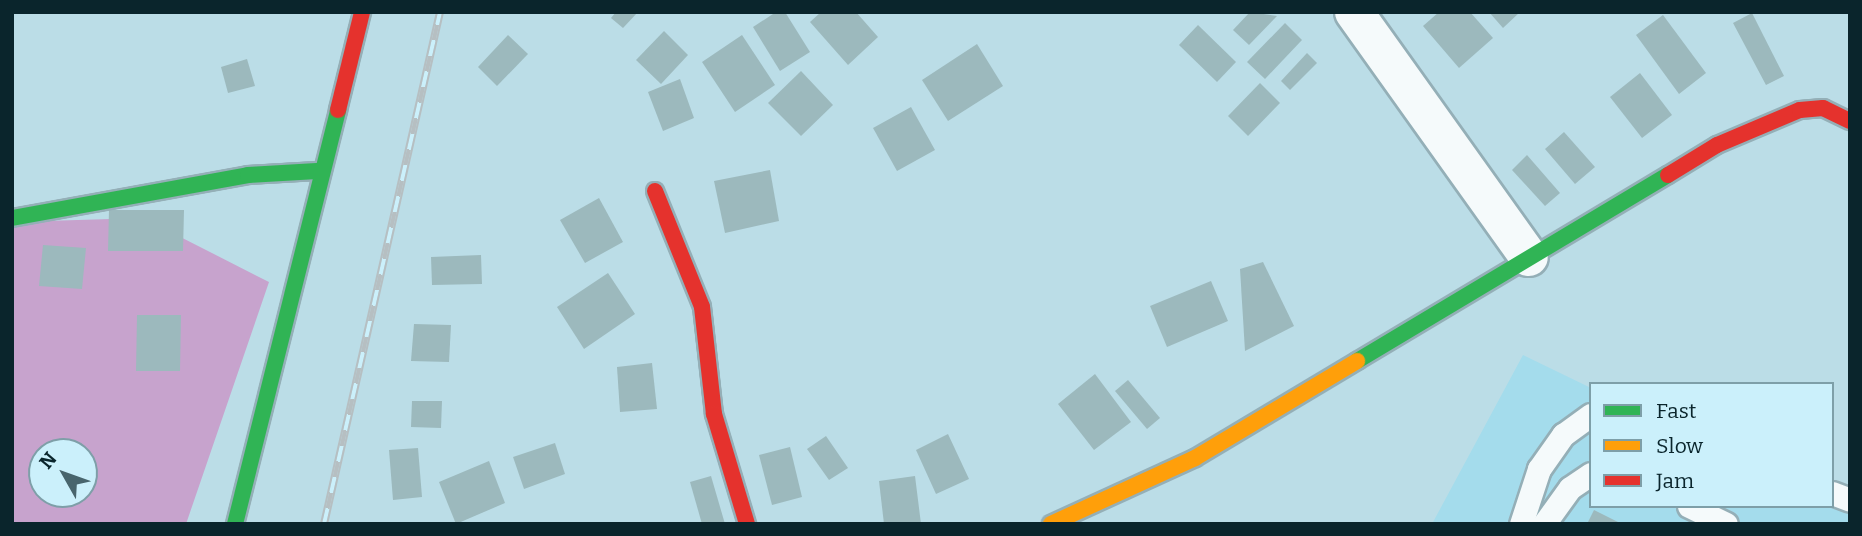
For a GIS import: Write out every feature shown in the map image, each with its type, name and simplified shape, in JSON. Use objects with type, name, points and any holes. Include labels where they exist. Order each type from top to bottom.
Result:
[{"type":"street","points":[[235,524],[317,172],[362,12]]},
{"type":"street","points":[[1354,12],[1529,257]]},
{"type":"street","points":[[1051,524],[1195,458],[1717,145],[1764,124],[1823,108],[1850,121]]},
{"type":"street","points":[[12,218],[121,204],[248,175],[317,172]]},
{"type":"street","points":[[655,191],[702,307],[714,414],[747,524]]},
{"type":"lane","points":[[1521,524],[1539,469],[1563,435],[1589,416]]},
{"type":"lane","points":[[1545,524],[1570,488],[1589,475]]},
{"type":"lane","points":[[1834,493],[1850,500]]},
{"type":"lane","points":[[1693,508],[1726,524]]},
{"type":"shaded area","points":[[143,218],[269,282],[186,524],[12,524],[12,222]]},
{"type":"shaded area","points":[[1523,355],[1589,387],[1589,508],[1834,508],[1834,504],[1850,511],[1850,524],[1432,524]]},
{"type":"building","points":[[616,12],[638,12],[623,28],[611,18]]},
{"type":"building","points":[[776,12],[785,12],[810,52],[780,71],[753,27]]},
{"type":"building","points":[[821,12],[856,12],[878,37],[848,65],[810,22]]},
{"type":"building","points":[[1250,12],[1277,16],[1249,45],[1233,30]]},
{"type":"building","points":[[1439,12],[1470,12],[1493,38],[1459,68],[1423,26]]},
{"type":"building","points":[[1489,12],[1520,12],[1503,28]]},
{"type":"building","points":[[1752,13],[1784,76],[1766,85],[1733,23]]},
{"type":"building","points":[[1663,15],[1706,73],[1679,94],[1636,35]]},
{"type":"building","points":[[1285,23],[1302,40],[1265,79],[1247,62]]},
{"type":"building","points":[[1198,25],[1236,62],[1217,82],[1179,45]]},
{"type":"building","points":[[664,31],[688,55],[661,84],[636,60]]},
{"type":"building","points":[[508,35],[528,54],[497,86],[478,67]]},
{"type":"building","points":[[742,35],[775,85],[735,112],[702,62]]},
{"type":"building","points":[[977,44],[1003,86],[948,121],[922,80]]},
{"type":"building","points":[[1307,53],[1317,63],[1290,90],[1281,81]]},
{"type":"building","points":[[247,59],[255,86],[228,93],[221,67]]},
{"type":"building","points":[[801,71],[833,105],[801,136],[768,103]]},
{"type":"building","points":[[1640,73],[1672,115],[1642,138],[1610,97]]},
{"type":"building","points":[[680,79],[694,118],[663,131],[648,92]]},
{"type":"building","points":[[1260,83],[1280,103],[1248,136],[1228,116]]},
{"type":"building","points":[[911,107],[935,150],[897,171],[873,128]]},
{"type":"building","points":[[1564,132],[1595,167],[1575,184],[1545,149]]},
{"type":"building","points":[[1527,155],[1560,193],[1545,206],[1512,170]]},
{"type":"building","points":[[770,170],[779,221],[725,233],[714,181]]},
{"type":"building","points":[[599,198],[623,242],[585,263],[560,220]]},
{"type":"building","points":[[109,210],[184,210],[183,251],[108,251]]},
{"type":"building","points":[[43,245],[86,248],[82,289],[39,286]]},
{"type":"building","points":[[481,255],[482,284],[432,285],[431,257]]},
{"type":"building","points":[[1263,262],[1294,326],[1245,351],[1240,269]]},
{"type":"building","points":[[608,273],[635,314],[584,349],[557,307]]},
{"type":"building","points":[[1211,281],[1228,321],[1167,347],[1150,306]]},
{"type":"building","points":[[137,315],[181,315],[180,371],[136,371]]},
{"type":"building","points":[[414,324],[451,325],[449,362],[411,361]]},
{"type":"building","points":[[652,363],[657,409],[620,412],[617,367]]},
{"type":"building","points":[[1095,374],[1131,422],[1094,450],[1058,404]]},
{"type":"building","points":[[1128,380],[1160,418],[1147,429],[1115,391]]},
{"type":"building","points":[[412,401],[442,401],[441,428],[411,427]]},
{"type":"building","points":[[948,434],[969,479],[936,494],[916,450]]},
{"type":"building","points":[[826,436],[848,468],[829,480],[807,449]]},
{"type":"building","points":[[555,443],[565,474],[524,489],[513,457]]},
{"type":"building","points":[[790,447],[802,497],[772,505],[759,455]]},
{"type":"building","points":[[418,448],[422,497],[393,500],[389,450]]},
{"type":"building","points":[[489,461],[505,503],[456,524],[439,482]]},
{"type":"building","points":[[711,476],[725,524],[702,524],[690,482]]},
{"type":"building","points":[[915,476],[921,524],[884,524],[879,481]]},
{"type":"building","points":[[1594,510],[1622,524],[1587,524]]},
{"type":"railway","points":[[324,524],[440,12]]},
{"type":"traffic: fast","points":[[235,524],[338,110]]},
{"type":"traffic: fast","points":[[12,218],[248,175],[317,171]]},
{"type":"traffic: fast","points":[[1357,361],[1668,175]]},
{"type":"traffic: slow","points":[[1051,524],[1195,458],[1357,361]]},
{"type":"traffic: jam","points":[[338,110],[362,12]]},
{"type":"traffic: jam","points":[[1668,175],[1717,145],[1800,110],[1823,108],[1850,121]]},
{"type":"traffic: jam","points":[[655,191],[702,307],[714,414],[747,524]]}]
